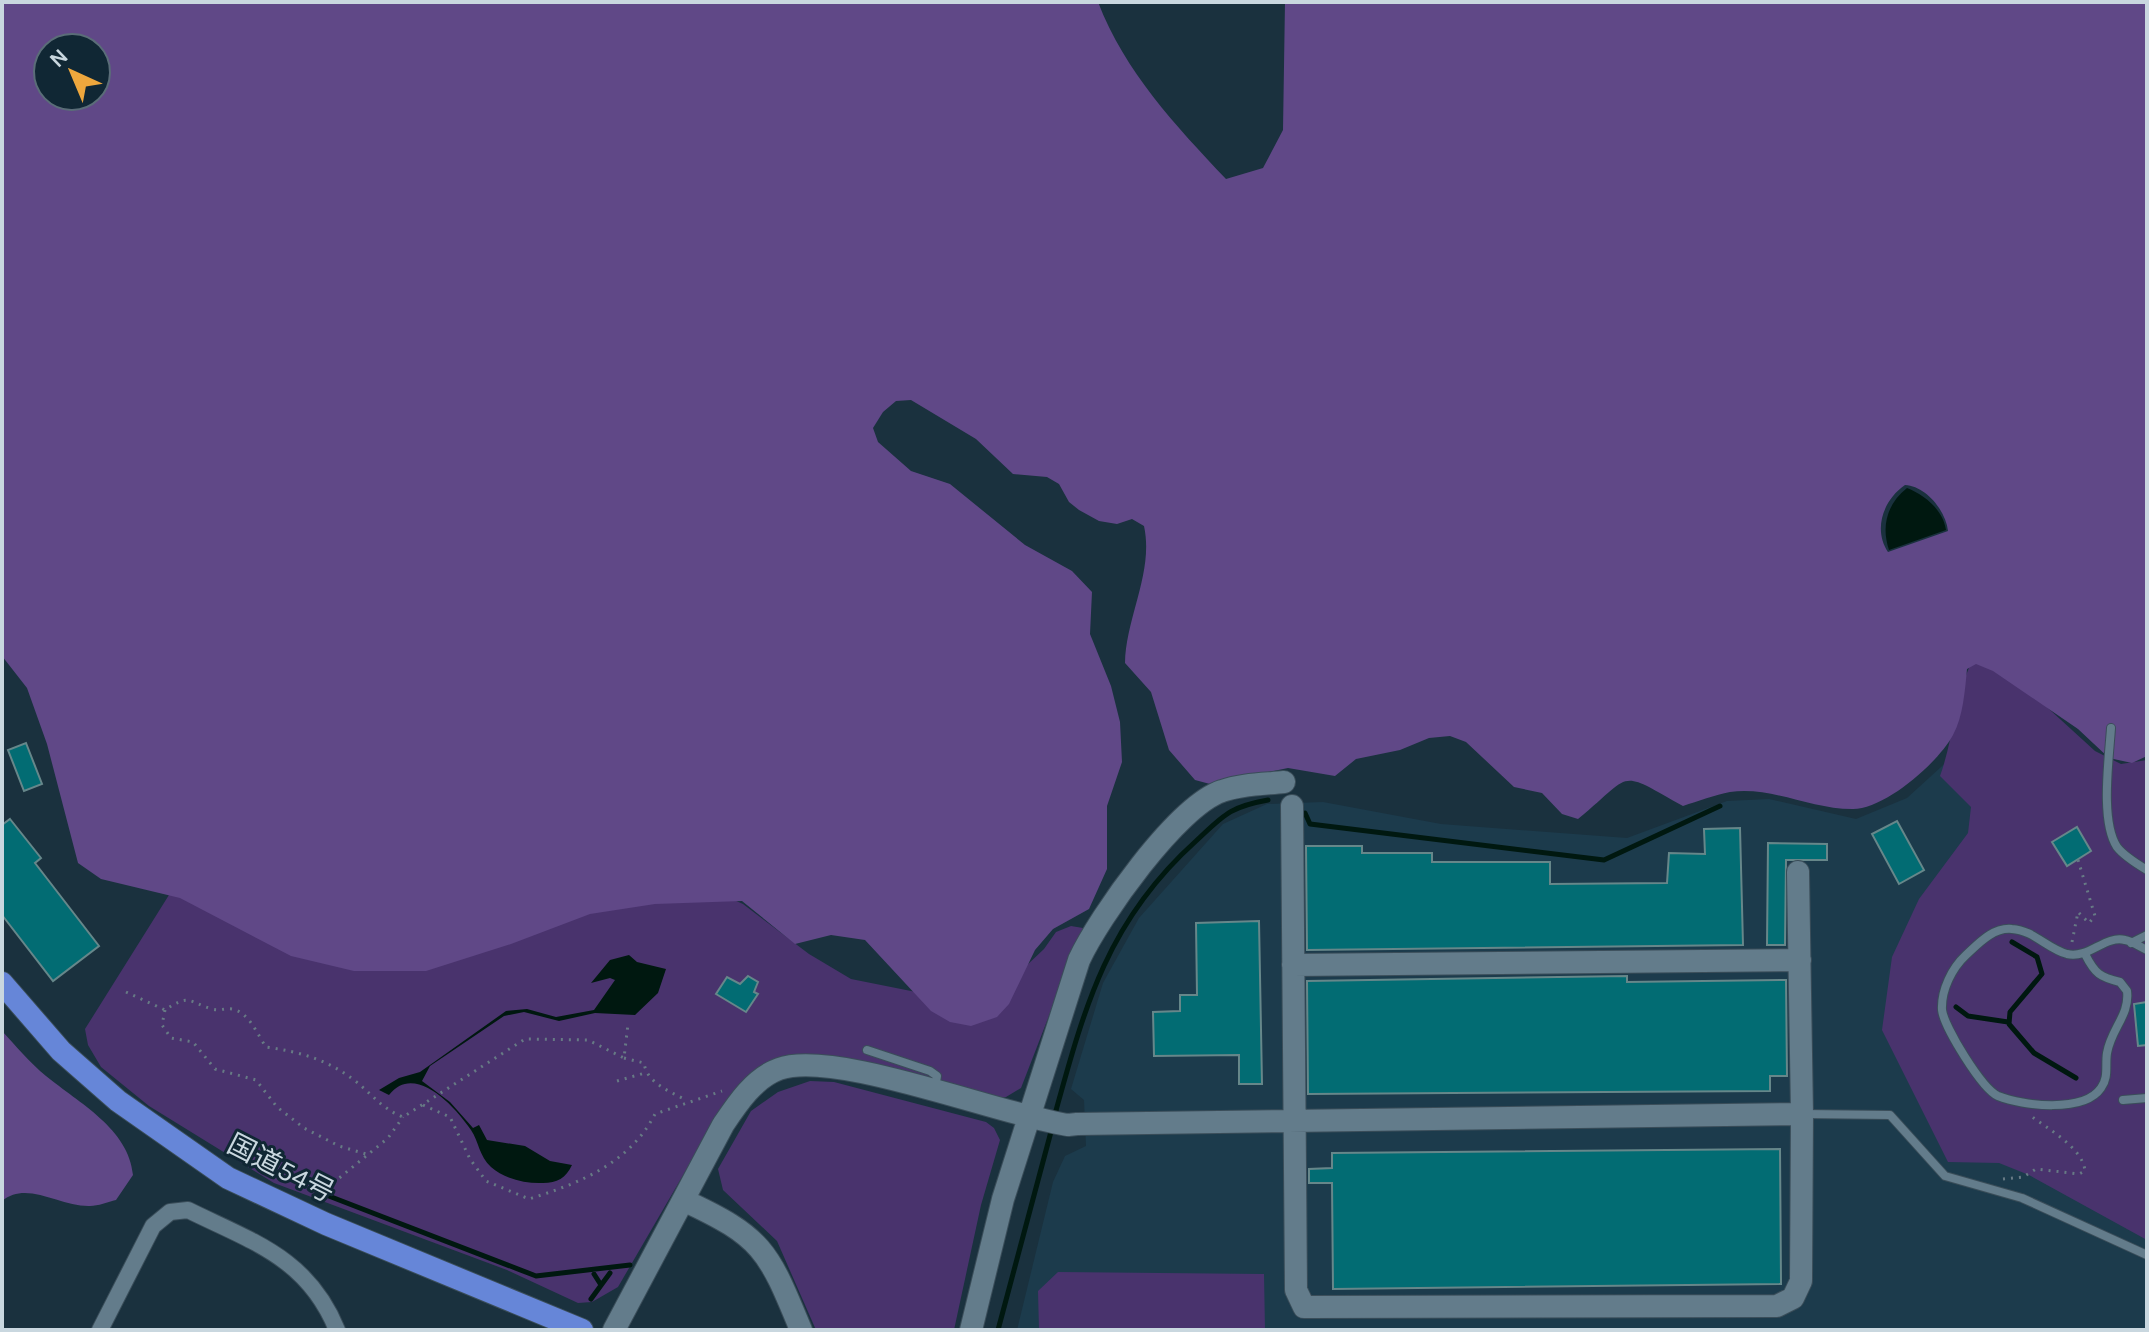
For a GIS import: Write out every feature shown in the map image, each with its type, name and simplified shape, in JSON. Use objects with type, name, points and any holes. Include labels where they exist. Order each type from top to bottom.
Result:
[{"type":"highway","name":"国道54号","points":[[2,983],[61,1051],[118,1101],[228,1178],[326,1224],[582,1330]]},
{"type":"street","points":[[971,1330],[1003,1199],[1079,960],[1094,927],[1158,846],[1204,801],[1222,791],[1284,782]]},
{"type":"street","points":[[1292,806],[1296,1290],[1301,1303],[1308,1308],[1777,1306],[1793,1298],[1801,1281],[1798,872]]},
{"type":"street","points":[[1293,965],[1800,960]]},
{"type":"street","points":[[614,1330],[723,1125],[745,1093],[779,1069],[821,1064],[1068,1125],[1802,1114]]},
{"type":"street","points":[[683,1200],[725,1220],[755,1240],[777,1275],[801,1330]]},
{"type":"street","points":[[100,1330],[153,1226],[179,1209],[188,1210],[290,1262],[313,1286],[337,1330]]},
{"type":"lane","points":[[2111,728],[2108,803],[2111,833],[2118,849],[2147,870]]},
{"type":"lane","points":[[2085,954],[2095,974],[2108,981],[2120,982],[2127,991],[2127,1011],[2112,1034],[2102,1088],[2083,1103],[2071,1106],[1997,1095],[1979,1079],[1944,1016],[1945,991],[1957,963],[1978,944],[2003,929],[2019,930],[2070,954],[2085,954],[2116,940],[2147,950]]},
{"type":"lane","points":[[2131,943],[2147,935]]},
{"type":"lane","points":[[867,1050],[930,1071],[937,1076],[934,1093]]},
{"type":"lane","points":[[2123,1100],[2147,1098]]},
{"type":"lane","points":[[1802,1114],[1890,1115],[1945,1176],[1997,1190],[2058,1213],[2147,1255]]},
{"type":"path","points":[[2070,954],[2075,917],[2080,912],[2089,923],[2095,916],[2078,860]]},
{"type":"path","points":[[126,992],[165,1010]]},
{"type":"path","points":[[366,1154],[339,1146],[304,1128],[277,1107],[256,1080],[215,1069],[193,1042],[171,1038],[162,1025],[165,1010],[181,1000],[242,1013],[266,1047],[317,1057],[354,1080],[384,1110],[403,1117]]},
{"type":"path","points":[[624,1058],[628,1024]]},
{"type":"path","points":[[321,1193],[388,1138],[403,1117],[525,1039],[588,1040],[624,1058],[644,1063],[645,1073],[656,1083],[687,1101]]},
{"type":"path","points":[[617,1081],[645,1073]]},
{"type":"path","points":[[423,1105],[450,1117],[470,1159],[486,1181],[529,1199],[579,1182],[614,1163],[645,1133],[655,1114],[732,1087]]},
{"type":"path","points":[[1997,1190],[2005,1177],[2023,1177],[2036,1169],[2079,1174],[2085,1171],[2082,1160],[2050,1127],[2030,1115],[2028,1101]]},
{"type":"shaded area","points":[[2,2],[1098,2],[1137,75],[1170,118],[1226,179],[1263,168],[1283,130],[1285,2],[2147,2],[2147,756],[2132,763],[2109,758],[2078,729],[1993,671],[1976,664],[1967,669],[1963,703],[1953,735],[1935,759],[1894,793],[1879,802],[1852,809],[1745,791],[1724,793],[1683,806],[1635,781],[1626,781],[1578,819],[1562,814],[1542,793],[1514,787],[1466,742],[1450,736],[1429,738],[1400,750],[1356,759],[1335,776],[1288,768],[1210,784],[1195,780],[1169,750],[1151,692],[1125,663],[1143,577],[1144,526],[1132,519],[1117,524],[1099,521],[1069,502],[1059,484],[1047,477],[1013,474],[976,439],[911,400],[896,401],[883,412],[873,428],[878,442],[911,471],[950,484],[1025,545],[1072,571],[1092,592],[1090,634],[1111,686],[1120,722],[1122,762],[1107,806],[1107,869],[1089,909],[1053,929],[1035,950],[1009,1004],[997,1017],[971,1026],[950,1022],[931,1011],[865,940],[831,935],[795,944],[742,901],[655,904],[590,914],[511,944],[426,971],[354,971],[291,956],[180,898],[101,879],[78,863],[47,744],[27,688],[2,656]],"holes":[[[1905,485],[1913,486],[1934,501],[1948,531],[1888,552],[1881,534],[1886,507],[1897,491]]]},
{"type":"shaded area","points":[[1907,488],[1932,504],[1946,530],[1889,550],[1886,524],[1890,508]]},
{"type":"shaded area","points":[[1980,662],[2038,699],[2095,751],[2121,764],[2147,760],[2147,1240],[2029,1175],[1999,1163],[1948,1162],[1882,1030],[1892,957],[1919,899],[1968,833],[1971,807],[1940,776],[1965,679],[1970,665]]},
{"type":"shaded area","points":[[1952,757],[2147,1160],[2147,1330],[1017,1330],[1053,1182],[1065,1156],[1086,1146],[1084,1100],[1071,1089],[1103,983],[1139,918],[1223,824],[1267,804],[1323,802],[1441,824],[1627,838],[1727,801],[1769,799],[1856,819],[1907,798]]},
{"type":"shaded area","points":[[631,854],[743,904],[809,954],[851,979],[971,1003],[1008,983],[1044,949],[1056,932],[1071,926],[1083,928],[1021,1088],[1006,1097],[996,1097],[815,1056],[725,1103],[618,1287],[592,1302],[578,1303],[507,1270],[274,1183],[149,1106],[101,1067],[88,1045],[85,1029],[189,863]]},
{"type":"shaded area","points":[[629,955],[637,962],[666,969],[658,993],[635,1015],[595,1013],[559,1021],[524,1012],[504,1016],[430,1066],[422,1081],[450,1102],[473,1128],[479,1125],[487,1140],[525,1146],[550,1161],[572,1165],[557,1181],[530,1183],[496,1171],[484,1158],[471,1130],[455,1110],[422,1085],[410,1083],[399,1086],[389,1095],[379,1090],[399,1078],[420,1072],[506,1011],[527,1009],[556,1017],[594,1010],[615,980],[610,978],[591,983],[610,960]]},
{"type":"shaded area","points":[[2,1031],[40,1071],[100,1118],[122,1144],[133,1175],[116,1200],[93,1206],[79,1205],[22,1193],[2,1201]]},
{"type":"shaded area","points":[[810,1081],[834,1082],[986,1122],[994,1128],[1000,1140],[981,1205],[954,1330],[816,1330],[777,1241],[723,1190],[718,1169],[751,1111],[778,1092]]},
{"type":"shaded area","points":[[1058,1272],[1264,1274],[1265,1330],[1039,1330],[1038,1291]]},
{"type":"building","points":[[26,743],[42,784],[24,791],[8,750]]},
{"type":"building","points":[[10,819],[41,858],[35,863],[99,946],[53,981],[2,915],[2,825]]},
{"type":"building","points":[[1897,821],[1924,870],[1899,884],[1872,834]]},
{"type":"building","points":[[2077,827],[2091,851],[2067,866],[2052,842]]},
{"type":"building","points":[[1740,828],[1743,945],[1307,950],[1306,846],[1362,846],[1362,853],[1432,853],[1432,862],[1550,862],[1550,884],[1667,883],[1669,853],[1705,854],[1704,829]]},
{"type":"building","points":[[1768,843],[1827,844],[1827,860],[1786,860],[1785,945],[1767,945]]},
{"type":"building","points":[[1259,921],[1262,1084],[1239,1084],[1239,1055],[1154,1056],[1153,1012],[1180,1011],[1180,995],[1197,995],[1196,923]]},
{"type":"building","points":[[748,976],[758,982],[754,992],[758,994],[746,1012],[716,994],[727,977],[740,984]]},
{"type":"building","points":[[1627,976],[1627,982],[1786,980],[1787,1076],[1770,1076],[1770,1091],[1308,1094],[1307,981]]},
{"type":"building","points":[[2147,1002],[2147,1045],[2138,1046],[2134,1004]]},
{"type":"building","points":[[1780,1149],[1781,1284],[1333,1289],[1332,1183],[1309,1183],[1309,1169],[1332,1168],[1332,1153]]},
{"type":"waterway","points":[[1055,1114],[1077,1036],[1104,966],[1141,902],[1166,871],[1221,818],[1235,809],[1268,800]]},
{"type":"waterway","points":[[1305,813],[1310,824],[1604,860],[1720,806]]},
{"type":"waterway","points":[[2012,942],[2037,957],[2042,974],[2010,1012],[2009,1024],[2034,1053],[2076,1078]]},
{"type":"waterway","points":[[1956,1007],[1968,1016],[2008,1022]]},
{"type":"waterway","points":[[998,1330],[1052,1128]]},
{"type":"waterway","points":[[321,1193],[536,1276],[630,1265]]},
{"type":"waterway","points":[[591,1299],[610,1273]]},
{"type":"waterway","points":[[594,1274],[601,1285]]}]
